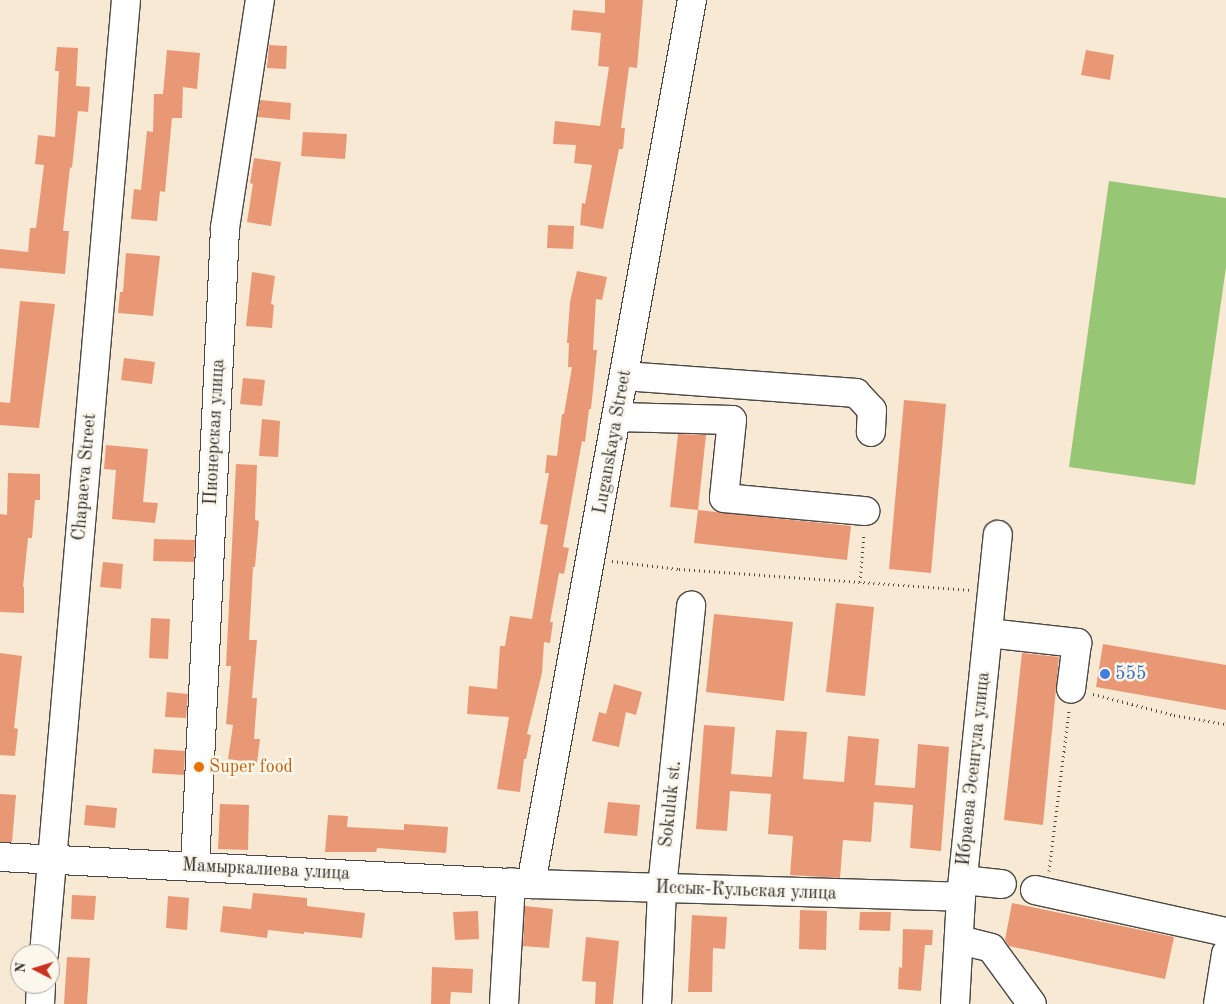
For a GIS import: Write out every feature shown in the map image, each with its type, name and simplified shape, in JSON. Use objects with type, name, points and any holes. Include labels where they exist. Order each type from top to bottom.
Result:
[{"type":"street","name":"Chapaeva Street","points":[[45,944],[126,0]]},
{"type":"street","name":"Пионерская улица","points":[[194,866],[225,228],[260,0]]},
{"type":"street","name":"Luganskaya Street","points":[[504,1004],[521,883],[592,558],[692,0]]},
{"type":"street","points":[[624,376],[856,393],[872,410],[871,432]]},
{"type":"street","points":[[617,417],[732,420],[724,498],[865,511]]},
{"type":"street","name":"Ибраева Эсенгула улица","points":[[955,1004],[962,889],[998,535]]},
{"type":"street","name":"Sokuluk st.","points":[[658,1004],[662,888],[690,605]]},
{"type":"street","points":[[988,633],[1077,643],[1072,689]]},
{"type":"street","name":"Мамыркалиева улица","points":[[0,857],[521,883]]},
{"type":"street","name":"Иссык-Кульская улица","points":[[521,883],[662,888],[962,889],[1002,884]]},
{"type":"street","points":[[1041,891],[1226,932]]},
{"type":"street","points":[[960,940],[990,948],[1032,1004]]},
{"type":"street","points":[[1218,1004],[1226,954]]},
{"type":"path","points":[[860,582],[865,511]]},
{"type":"path","points":[[592,558],[679,569],[992,592]]},
{"type":"path","points":[[1041,891],[1072,689],[1174,715],[1226,724]]},
{"type":"green space","points":[[1109,181],[1226,198],[1226,267],[1195,485],[1069,467]]},
{"type":"building","points":[[605,0],[643,0],[637,68],[629,67],[621,128],[625,128],[623,149],[619,149],[603,229],[580,225],[582,203],[585,204],[592,165],[574,163],[576,145],[553,144],[555,121],[600,126],[609,67],[598,66],[601,33],[571,30],[573,10],[605,13]]},
{"type":"building","points":[[269,45],[287,46],[286,69],[267,68]]},
{"type":"building","points":[[57,47],[78,48],[76,86],[90,87],[88,112],[78,111],[72,168],[70,167],[63,231],[69,231],[65,274],[0,268],[0,249],[28,252],[30,228],[36,228],[44,165],[35,164],[38,135],[55,137],[59,71],[55,71]]},
{"type":"building","points":[[167,50],[200,53],[197,89],[183,87],[182,118],[172,118],[165,192],[160,191],[157,221],[131,219],[134,189],[141,190],[147,131],[153,132],[154,94],[163,94]]},
{"type":"building","points":[[1086,50],[1114,55],[1110,80],[1081,75]]},
{"type":"building","points":[[260,100],[291,103],[290,120],[258,117]]},
{"type":"building","points":[[303,132],[347,134],[345,159],[301,156]]},
{"type":"building","points":[[254,158],[281,162],[271,226],[247,222],[253,184],[250,183]]},
{"type":"building","points":[[548,225],[574,226],[573,249],[547,248]]},
{"type":"building","points":[[126,253],[160,256],[153,316],[118,313],[120,292],[123,292]]},
{"type":"building","points":[[577,271],[607,277],[602,300],[596,299],[593,350],[597,350],[591,409],[589,409],[585,442],[582,441],[563,547],[569,548],[564,574],[559,573],[550,622],[553,622],[550,643],[544,642],[542,673],[527,734],[531,735],[526,759],[524,759],[520,792],[497,789],[509,717],[467,714],[469,686],[497,689],[500,646],[505,646],[510,616],[532,619],[548,525],[540,524],[549,473],[545,473],[547,455],[557,456],[562,414],[564,414],[572,367],[568,367],[569,343],[567,343],[570,302]]},
{"type":"building","points":[[252,272],[275,276],[271,304],[274,305],[272,328],[246,326]]},
{"type":"building","points":[[20,301],[55,304],[39,428],[0,425],[0,402],[10,403]]},
{"type":"building","points":[[124,358],[155,362],[152,384],[121,380]]},
{"type":"building","points":[[243,378],[265,380],[262,406],[240,404]]},
{"type":"building","points":[[904,400],[946,404],[931,573],[889,569]]},
{"type":"building","points":[[262,419],[280,421],[278,457],[259,456]]},
{"type":"building","points":[[678,434],[706,435],[698,510],[670,507]]},
{"type":"building","points":[[106,445],[148,449],[143,502],[158,503],[155,523],[112,519],[116,470],[104,469]]},
{"type":"building","points":[[236,464],[257,465],[255,520],[259,521],[255,567],[253,567],[249,640],[257,640],[252,698],[257,698],[254,739],[260,739],[257,763],[228,759],[233,725],[226,724],[231,666],[226,666]]},
{"type":"building","points":[[8,473],[40,474],[40,500],[35,500],[32,538],[28,538],[23,587],[24,613],[0,612],[0,514],[7,515]]},
{"type":"building","points":[[698,510],[851,526],[847,560],[694,543]]},
{"type":"building","points":[[154,539],[195,540],[194,562],[153,561]]},
{"type":"building","points":[[103,562],[123,564],[121,589],[100,587]]},
{"type":"building","points":[[836,603],[874,607],[865,696],[826,692]]},
{"type":"building","points":[[714,614],[793,622],[784,701],[706,692]]},
{"type":"building","points":[[151,618],[170,619],[168,659],[149,658]]},
{"type":"building","points":[[1103,644],[1226,665],[1226,710],[1096,687]]},
{"type":"building","points":[[0,653],[22,656],[14,728],[18,729],[15,756],[0,755]]},
{"type":"building","points":[[1022,653],[1059,657],[1043,825],[1004,820]]},
{"type":"building","points":[[614,684],[642,692],[636,715],[626,712],[619,747],[592,741],[599,712],[606,714]]},
{"type":"building","points":[[167,692],[188,694],[186,718],[165,717]]},
{"type":"building","points":[[704,725],[735,727],[731,774],[772,777],[776,730],[807,732],[803,779],[844,782],[848,736],[879,739],[875,785],[915,788],[918,744],[949,747],[941,851],[910,848],[913,805],[874,802],[871,842],[843,840],[840,878],[790,875],[793,836],[768,834],[771,794],[730,791],[727,831],[696,829]]},
{"type":"building","points":[[154,749],[185,751],[184,775],[152,773]]},
{"type":"building","points":[[0,794],[16,795],[12,842],[0,842]]},
{"type":"building","points":[[608,802],[640,805],[637,836],[604,833]]},
{"type":"building","points":[[220,804],[249,805],[248,850],[218,849]]},
{"type":"building","points":[[86,805],[117,808],[115,828],[84,825]]},
{"type":"building","points":[[328,815],[348,816],[347,827],[404,830],[404,824],[448,827],[446,853],[377,848],[376,852],[325,852]]},
{"type":"building","points":[[253,893],[307,898],[307,906],[365,913],[362,938],[268,930],[267,938],[220,932],[223,906],[251,909]]},
{"type":"building","points":[[72,895],[96,896],[94,920],[71,919]]},
{"type":"building","points":[[168,896],[189,898],[187,930],[166,928]]},
{"type":"building","points":[[1012,903],[1174,937],[1165,979],[1009,946],[1005,940]]},
{"type":"building","points":[[525,906],[553,909],[549,948],[523,946]]},
{"type":"building","points":[[800,910],[827,911],[826,950],[799,949]]},
{"type":"building","points":[[478,911],[479,939],[455,940],[453,912]]},
{"type":"building","points":[[860,912],[891,912],[890,931],[859,930]]},
{"type":"building","points":[[692,915],[727,917],[725,949],[713,948],[712,992],[688,992]]},
{"type":"building","points":[[903,929],[933,930],[932,945],[925,945],[921,991],[898,989],[899,967],[902,968]]},
{"type":"building","points":[[586,937],[619,941],[613,1004],[595,1004],[596,982],[582,981]]},
{"type":"building","points":[[67,957],[90,958],[87,1004],[64,1004]]},
{"type":"building","points":[[432,967],[473,969],[472,993],[451,992],[450,1004],[431,1004]]},
{"type":"place","name":"555","points":[[1105,674]]},
{"type":"place","name":"Super food","points":[[199,767]]}]
